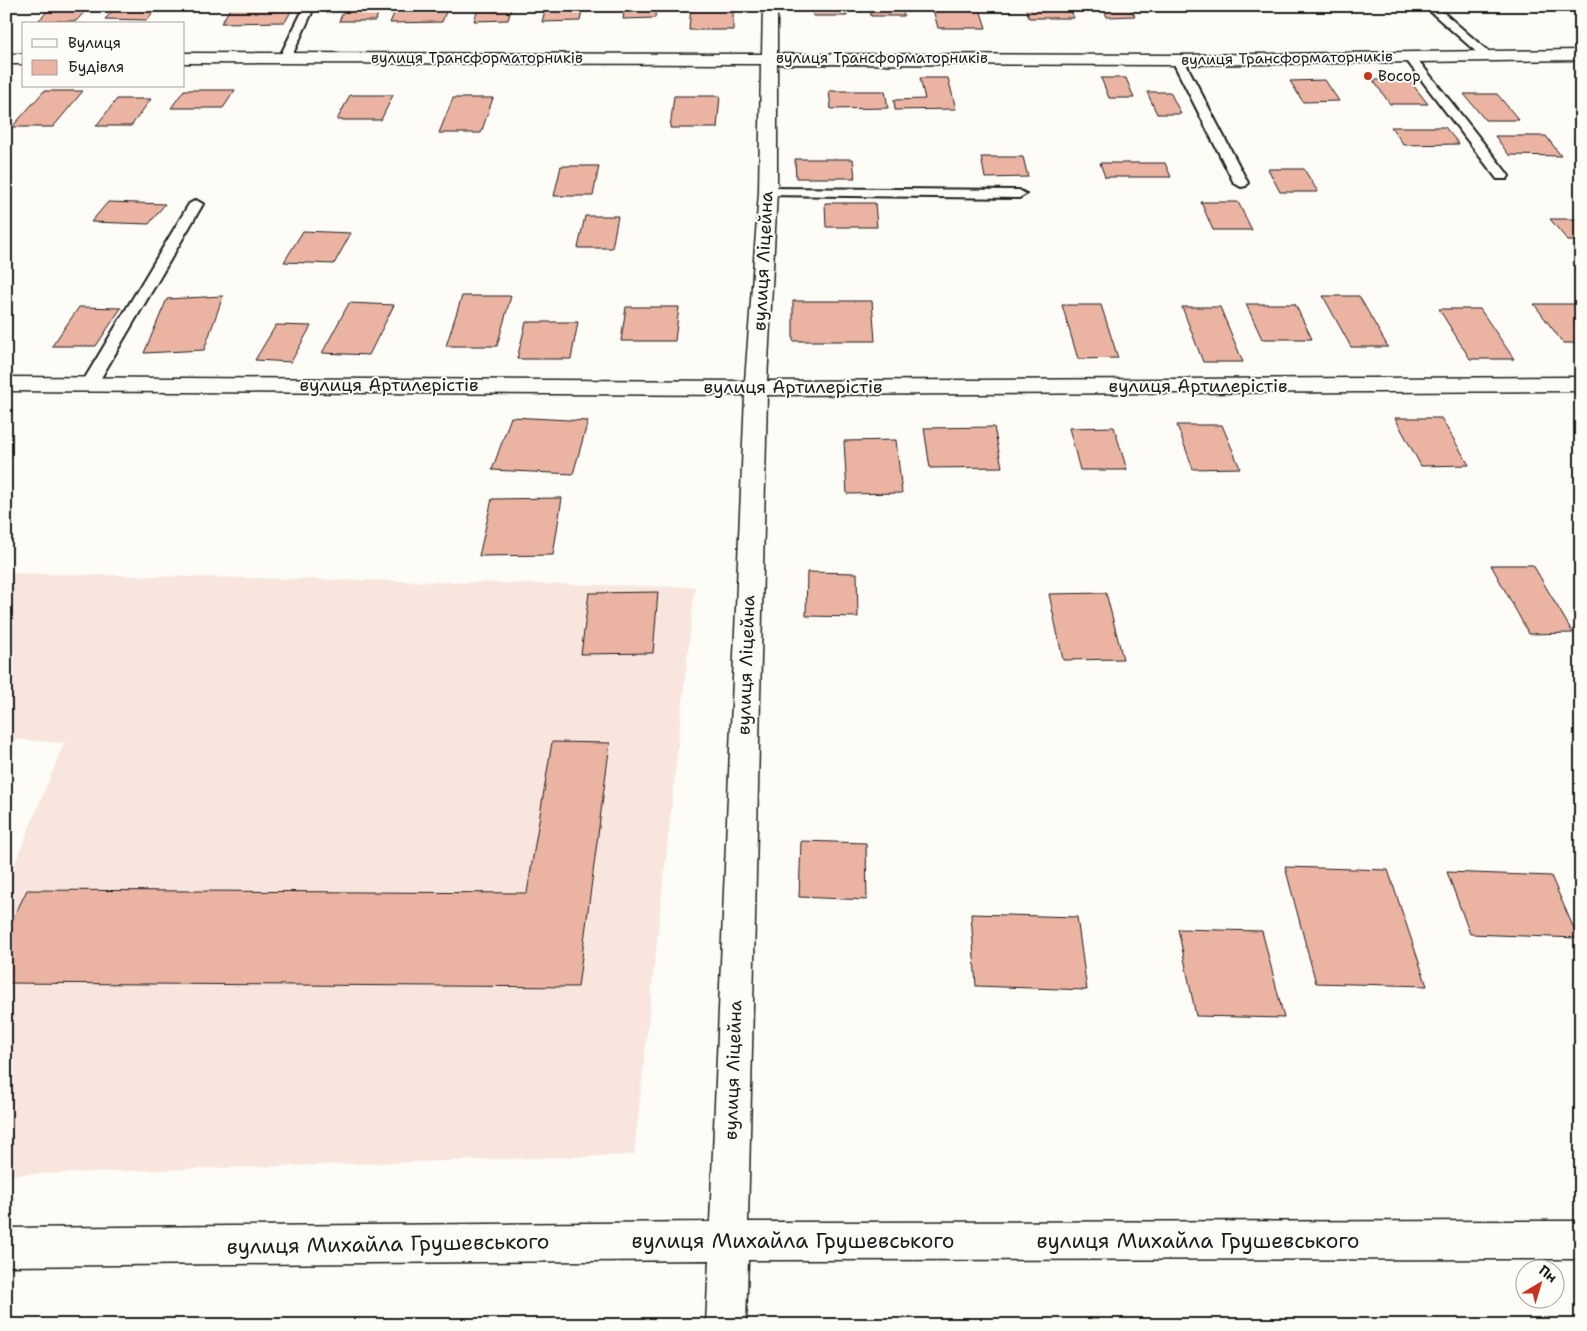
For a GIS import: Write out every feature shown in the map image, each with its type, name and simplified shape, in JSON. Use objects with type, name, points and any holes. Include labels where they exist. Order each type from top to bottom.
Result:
[{"type":"street","name":"вулиця Ліцейна","points":[[726,1325],[727,1241],[756,388],[768,192],[770,6]]},
{"type":"street","name":"вулиця Трансформаторників","points":[[185,58],[1178,60],[1581,55]]},
{"type":"street","points":[[6,59],[22,58]]},
{"type":"street","name":"вулиця Артилерістів","points":[[6,384],[756,388],[1581,384]]},
{"type":"street","name":"вулиця Михайла Грушевського","points":[[6,1247],[727,1241],[1581,1240]]},
{"type":"lane","points":[[285,58],[310,6]]},
{"type":"lane","points":[[1429,6],[1486,55]]},
{"type":"lane","points":[[1410,57],[1502,176]]},
{"type":"lane","points":[[1178,60],[1241,184]]},
{"type":"lane","points":[[768,192],[1019,194]]},
{"type":"lane","points":[[90,383],[196,204]]},
{"type":"shaded area","points":[[6,573],[695,587],[634,1155],[6,1175],[6,885],[64,743],[6,739]]},
{"type":"building","points":[[53,6],[90,6],[76,21],[38,21]]},
{"type":"building","points":[[117,6],[158,6],[147,20],[105,19]]},
{"type":"building","points":[[232,6],[294,6],[285,22],[221,23]]},
{"type":"building","points":[[397,6],[448,6],[442,22],[390,23]]},
{"type":"building","points":[[479,6],[512,6],[508,20],[474,21]]},
{"type":"building","points":[[546,6],[583,6],[580,21],[542,22]]},
{"type":"building","points":[[625,6],[656,6],[655,18],[623,19]]},
{"type":"building","points":[[691,6],[733,6],[733,30],[689,30]]},
{"type":"building","points":[[812,6],[845,6],[847,16],[813,16]]},
{"type":"building","points":[[870,6],[902,6],[904,16],[871,16]]},
{"type":"building","points":[[932,6],[979,6],[986,28],[938,28]]},
{"type":"building","points":[[1025,6],[1069,6],[1074,18],[1029,18]]},
{"type":"building","points":[[1102,6],[1129,6],[1135,16],[1107,17]]},
{"type":"building","points":[[344,10],[380,10],[375,21],[339,21]]},
{"type":"building","points":[[920,78],[948,78],[956,109],[895,110],[894,100],[925,99]]},
{"type":"building","points":[[1101,78],[1126,78],[1134,98],[1109,98]]},
{"type":"building","points":[[1325,80],[1339,101],[1303,102],[1290,81]]},
{"type":"building","points":[[1373,80],[1409,80],[1428,104],[1390,104]]},
{"type":"building","points":[[184,90],[235,90],[223,108],[171,108]]},
{"type":"building","points":[[44,91],[83,91],[53,127],[12,127]]},
{"type":"building","points":[[829,91],[885,91],[888,108],[831,109]]},
{"type":"building","points":[[1147,92],[1170,92],[1181,114],[1157,114]]},
{"type":"building","points":[[1464,94],[1497,94],[1519,120],[1485,120]]},
{"type":"building","points":[[350,95],[393,95],[381,120],[337,120]]},
{"type":"building","points":[[674,96],[720,96],[717,128],[670,128]]},
{"type":"building","points":[[453,98],[493,98],[481,133],[439,133]]},
{"type":"building","points":[[117,99],[151,99],[131,126],[96,126]]},
{"type":"building","points":[[1391,127],[1445,127],[1459,144],[1404,145]]},
{"type":"building","points":[[1495,136],[1546,136],[1561,156],[1509,155]]},
{"type":"building","points":[[981,157],[1023,157],[1028,177],[985,178]]},
{"type":"building","points":[[795,159],[853,159],[855,178],[796,178]]},
{"type":"building","points":[[1100,163],[1165,163],[1171,177],[1105,177]]},
{"type":"building","points":[[561,166],[599,166],[593,196],[554,196]]},
{"type":"building","points":[[1268,169],[1304,169],[1318,192],[1280,192]]},
{"type":"building","points":[[108,202],[165,204],[149,224],[91,222]]},
{"type":"building","points":[[1201,202],[1238,202],[1252,230],[1213,230]]},
{"type":"building","points":[[825,203],[875,203],[877,227],[826,227]]},
{"type":"building","points":[[585,216],[618,216],[612,248],[578,248]]},
{"type":"building","points":[[1550,219],[1581,219],[1581,241],[1568,241]]},
{"type":"building","points":[[303,231],[351,233],[334,264],[284,262]]},
{"type":"building","points":[[223,296],[204,350],[144,353],[167,299]]},
{"type":"building","points":[[462,296],[511,296],[497,346],[446,346]]},
{"type":"building","points":[[1323,296],[1359,296],[1388,347],[1351,347]]},
{"type":"building","points":[[793,301],[872,301],[875,341],[793,341]]},
{"type":"building","points":[[349,303],[394,305],[369,355],[322,353]]},
{"type":"building","points":[[1246,304],[1295,304],[1312,339],[1262,339]]},
{"type":"building","points":[[1534,304],[1580,304],[1581,343],[1563,343]]},
{"type":"building","points":[[1062,305],[1101,305],[1118,358],[1078,359]]},
{"type":"building","points":[[79,307],[121,308],[96,346],[52,346]]},
{"type":"building","points":[[626,307],[679,307],[675,341],[621,341]]},
{"type":"building","points":[[1182,307],[1220,307],[1243,362],[1203,362]]},
{"type":"building","points":[[1439,309],[1480,309],[1514,359],[1470,359]]},
{"type":"building","points":[[526,322],[578,322],[571,359],[517,359]]},
{"type":"building","points":[[276,325],[311,326],[291,362],[255,360]]},
{"type":"building","points":[[511,417],[588,421],[573,474],[492,470]]},
{"type":"building","points":[[1395,418],[1441,418],[1469,465],[1421,466]]},
{"type":"building","points":[[1177,425],[1222,425],[1240,468],[1193,469]]},
{"type":"building","points":[[994,427],[1002,467],[930,468],[924,428]]},
{"type":"building","points":[[1114,427],[1127,470],[1080,470],[1069,428]]},
{"type":"building","points":[[896,440],[902,493],[847,494],[844,441]]},
{"type":"building","points":[[562,498],[553,555],[479,556],[492,499]]},
{"type":"building","points":[[1491,565],[1533,565],[1573,633],[1529,634]]},
{"type":"building","points":[[807,572],[857,573],[858,617],[806,616]]},
{"type":"building","points":[[658,592],[653,653],[581,654],[589,593]]},
{"type":"building","points":[[1106,593],[1123,659],[1063,660],[1049,594]]},
{"type":"building","points":[[552,742],[610,743],[578,987],[6,983],[6,933],[27,890],[527,893]]},
{"type":"building","points":[[801,841],[866,843],[867,900],[799,897]]},
{"type":"building","points":[[1285,867],[1388,870],[1427,986],[1316,983]]},
{"type":"building","points":[[1447,872],[1551,876],[1578,938],[1470,934]]},
{"type":"building","points":[[971,914],[1077,917],[1087,990],[976,986]]},
{"type":"building","points":[[1178,929],[1262,931],[1284,1018],[1196,1016]]},
{"type":"place","name":"Восор","points":[[1368,76]]}]
